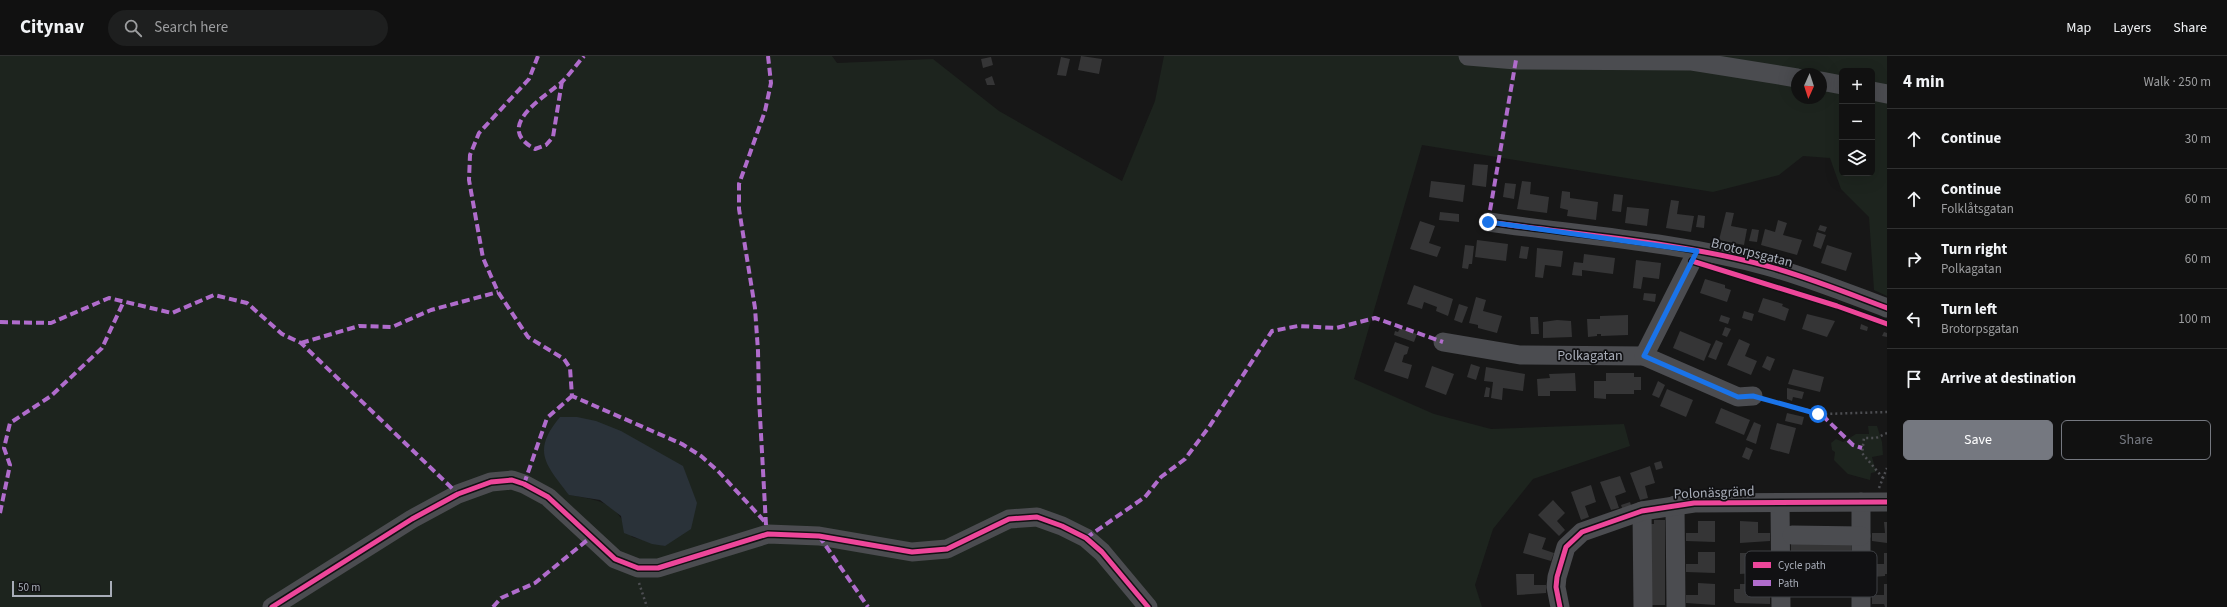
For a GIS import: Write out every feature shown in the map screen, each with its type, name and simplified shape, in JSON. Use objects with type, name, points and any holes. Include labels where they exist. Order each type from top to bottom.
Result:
[{"type":"street","points":[[1468,56],[1516,60],[1692,62],[1791,77]]},
{"type":"street","points":[[1827,83],[1839,85]]},
{"type":"street","points":[[1875,92],[1887,94]]},
{"type":"street","name":"Brotorpsgatan","points":[[1488,222],[1697,251],[1768,266],[1887,308]]},
{"type":"street","points":[[1697,251],[1644,356],[1738,397],[1753,396]]},
{"type":"street","name":"Polkagatan","points":[[1443,342],[1520,355],[1644,356]]},
{"type":"street","points":[[272,607],[412,519],[458,494],[491,482],[512,480],[524,484],[548,497],[615,559],[638,568],[658,568],[768,534],[819,536],[912,552],[947,549],[1009,519],[1037,517],[1062,526],[1086,538],[1102,552],[1148,607]]},
{"type":"street","points":[[1861,551],[1861,536],[1874,502]]},
{"type":"street","name":"Polonäsgränd","points":[[1560,607],[1556,587],[1557,577],[1566,547],[1582,532],[1642,511],[1694,503],[1874,502]]},
{"type":"street","points":[[1780,503],[1780,551]]},
{"type":"street","name":"Polonäsgränd","points":[[1674,505],[1676,607]]},
{"type":"street","points":[[1642,511],[1643,607]]},
{"type":"street","points":[[1792,535],[1861,536]]},
{"type":"street","points":[[1781,597],[1781,607]]},
{"type":"path","points":[[1753,396],[1824,414],[1887,412]]},
{"type":"path","points":[[1883,478],[1862,453],[1864,438],[1876,438],[1887,433]]},
{"type":"path","points":[[1874,502],[1887,468]]},
{"type":"path","points":[[638,568],[638,581],[646,607]]},
{"type":"shaded area","points":[[0,56],[832,56],[837,63],[933,59],[999,111],[1122,181],[1155,101],[1164,56],[1887,56],[1887,296],[1874,290],[1869,217],[1841,189],[1830,158],[1803,156],[1779,175],[1713,192],[1422,145],[1354,379],[1434,414],[1491,429],[1624,424],[1630,446],[1533,479],[1493,529],[1475,585],[1482,607],[0,607]],"holes":[[[569,495],[697,503],[665,546],[632,537],[614,510],[601,502]]]},
{"type":"shaded area","points":[[560,417],[577,417],[596,421],[621,431],[683,466],[697,503],[691,529],[665,546],[652,544],[624,533],[621,516],[600,500],[569,495],[548,466],[545,458],[544,449],[546,440],[551,429]]},
{"type":"shaded area","points":[[1868,426],[1877,426],[1882,442],[1883,455],[1872,457],[1876,472],[1871,473],[1870,480],[1848,474],[1834,460],[1835,452],[1832,450],[1831,443],[1836,439],[1843,442],[1856,434],[1869,434]]},
{"type":"building","points":[[1081,56],[1102,59],[1099,74],[1078,70]]},
{"type":"building","points":[[991,57],[993,65],[983,68],[981,59]]},
{"type":"building","points":[[1061,57],[1070,59],[1066,76],[1057,75]]},
{"type":"building","points":[[992,76],[995,85],[987,85],[985,79]]},
{"type":"building","points":[[1474,164],[1488,165],[1486,187],[1472,185]]},
{"type":"building","points":[[1431,181],[1465,185],[1463,202],[1429,197]]},
{"type":"building","points":[[1522,181],[1531,182],[1530,194],[1549,197],[1547,213],[1517,209]]},
{"type":"building","points":[[1505,183],[1516,184],[1514,199],[1503,197]]},
{"type":"building","points":[[1562,191],[1570,192],[1570,198],[1598,202],[1596,220],[1567,216],[1568,210],[1560,208]]},
{"type":"building","points":[[1614,194],[1623,195],[1621,212],[1612,211]]},
{"type":"building","points":[[1671,200],[1679,201],[1677,214],[1694,216],[1691,232],[1666,228]]},
{"type":"building","points":[[1627,207],[1649,209],[1647,226],[1625,223]]},
{"type":"building","points":[[1440,212],[1459,214],[1459,222],[1439,220]]},
{"type":"building","points":[[1726,212],[1734,213],[1731,226],[1747,229],[1744,245],[1719,240]]},
{"type":"building","points":[[1698,215],[1705,216],[1704,228],[1696,227]]},
{"type":"building","points":[[1778,220],[1787,223],[1783,235],[1802,240],[1797,255],[1761,245],[1765,229],[1775,232]]},
{"type":"building","points":[[1420,221],[1435,226],[1429,243],[1441,247],[1437,257],[1410,249]]},
{"type":"building","points":[[1820,225],[1827,227],[1825,232],[1818,230]]},
{"type":"building","points":[[1752,229],[1759,230],[1757,242],[1749,241]]},
{"type":"building","points":[[1817,232],[1826,235],[1821,249],[1813,246]]},
{"type":"building","points":[[1477,240],[1508,244],[1506,261],[1475,257]]},
{"type":"building","points":[[1465,245],[1474,246],[1472,264],[1469,264],[1468,269],[1462,268]]},
{"type":"building","points":[[1827,245],[1852,253],[1846,271],[1821,263]]},
{"type":"building","points":[[1521,246],[1529,247],[1527,259],[1519,258]]},
{"type":"building","points":[[1537,248],[1563,251],[1561,267],[1545,265],[1543,278],[1535,277]]},
{"type":"building","points":[[1584,254],[1615,258],[1613,274],[1582,270],[1582,276],[1572,275],[1574,262],[1583,263]]},
{"type":"building","points":[[1636,260],[1661,263],[1659,279],[1643,277],[1641,289],[1633,288]]},
{"type":"building","points":[[1705,279],[1725,285],[1725,288],[1731,290],[1727,302],[1700,293]]},
{"type":"building","points":[[1414,285],[1453,299],[1448,316],[1436,311],[1437,307],[1424,302],[1422,309],[1407,304]]},
{"type":"building","points":[[1644,293],[1656,294],[1655,302],[1643,300]]},
{"type":"building","points":[[1476,297],[1486,300],[1483,311],[1502,316],[1497,333],[1478,328],[1478,325],[1469,323]]},
{"type":"building","points":[[1763,298],[1783,304],[1782,306],[1789,309],[1785,321],[1758,312]]},
{"type":"building","points":[[1459,304],[1468,307],[1462,323],[1454,320]]},
{"type":"building","points":[[1744,311],[1754,314],[1752,321],[1742,318]]},
{"type":"building","points":[[1807,314],[1835,321],[1827,337],[1802,329]]},
{"type":"building","points":[[1628,315],[1628,335],[1601,336],[1601,334],[1597,334],[1597,336],[1588,337],[1587,319],[1600,319],[1600,316]]},
{"type":"building","points":[[1721,315],[1730,318],[1728,324],[1719,321]]},
{"type":"building","points":[[1530,317],[1538,317],[1539,334],[1531,334]]},
{"type":"building","points":[[1557,320],[1571,321],[1572,337],[1543,338],[1543,322]]},
{"type":"building","points":[[1861,324],[1868,327],[1867,331],[1860,329]]},
{"type":"building","points":[[1725,327],[1731,329],[1727,337],[1722,335]]},
{"type":"building","points":[[1400,328],[1417,334],[1414,342],[1394,335],[1395,331],[1398,332]]},
{"type":"building","points":[[1680,331],[1711,344],[1704,361],[1673,348]]},
{"type":"building","points":[[1884,332],[1887,333],[1887,337],[1882,336]]},
{"type":"building","points":[[1739,339],[1750,344],[1745,356],[1757,361],[1751,375],[1727,365]]},
{"type":"building","points":[[1716,340],[1723,343],[1716,360],[1708,357]]},
{"type":"building","points":[[1395,342],[1409,347],[1402,362],[1412,365],[1408,379],[1384,371]]},
{"type":"building","points":[[1767,356],[1775,359],[1770,371],[1762,367]]},
{"type":"building","points":[[1471,364],[1480,367],[1476,380],[1467,377]]},
{"type":"building","points":[[1432,366],[1454,374],[1446,395],[1425,387]]},
{"type":"building","points":[[1486,367],[1525,374],[1523,391],[1503,388],[1502,400],[1491,398],[1493,382],[1484,381]]},
{"type":"building","points":[[1793,369],[1824,377],[1820,392],[1788,384]]},
{"type":"building","points":[[1575,373],[1576,391],[1550,391],[1550,396],[1538,396],[1537,379],[1550,378],[1549,374]]},
{"type":"building","points":[[1606,373],[1634,373],[1634,377],[1641,377],[1641,390],[1634,390],[1634,394],[1606,394],[1606,399],[1594,398],[1594,381],[1606,381]]},
{"type":"building","points":[[1658,381],[1665,385],[1659,398],[1652,395]]},
{"type":"building","points":[[1486,387],[1490,388],[1489,397],[1484,397]]},
{"type":"building","points":[[1787,388],[1804,392],[1802,399],[1793,397],[1792,401],[1787,399]]},
{"type":"building","points":[[1667,389],[1693,400],[1686,417],[1660,406]]},
{"type":"building","points":[[1721,408],[1750,420],[1744,435],[1715,423]]},
{"type":"building","points":[[1787,413],[1804,417],[1802,425],[1785,421]]},
{"type":"building","points":[[1754,422],[1761,425],[1756,444],[1746,440]]},
{"type":"building","points":[[1777,423],[1796,428],[1789,454],[1770,449]]},
{"type":"building","points":[[1746,447],[1753,450],[1749,460],[1742,457]]},
{"type":"building","points":[[1661,461],[1663,468],[1656,470],[1654,463]]},
{"type":"building","points":[[1650,466],[1655,483],[1645,486],[1648,498],[1640,500],[1630,473]]},
{"type":"building","points":[[1620,476],[1626,492],[1615,496],[1619,508],[1611,510],[1600,482]]},
{"type":"building","points":[[1591,485],[1596,502],[1585,506],[1589,517],[1581,520],[1571,492]]},
{"type":"building","points":[[1553,500],[1565,513],[1557,521],[1565,530],[1559,536],[1538,515]]},
{"type":"building","points":[[1630,502],[1632,508],[1623,511],[1621,505]]},
{"type":"building","points":[[1654,520],[1665,520],[1665,605],[1650,605],[1649,524],[1654,524]]},
{"type":"building","points":[[1698,521],[1715,521],[1715,542],[1686,541],[1686,533],[1698,533]]},
{"type":"building","points":[[1740,521],[1758,522],[1758,533],[1770,533],[1770,541],[1740,543]]},
{"type":"building","points":[[1884,522],[1887,522],[1887,543],[1872,541],[1872,533],[1885,533]]},
{"type":"building","points":[[1529,533],[1546,538],[1542,549],[1554,553],[1551,561],[1523,553]]},
{"type":"building","points":[[1791,543],[1851,544],[1851,551],[1791,551]]},
{"type":"building","points":[[1698,552],[1715,552],[1715,573],[1686,572],[1686,564],[1698,564]]},
{"type":"building","points":[[1740,553],[1745,553],[1745,574],[1740,574]]},
{"type":"building","points":[[1884,553],[1887,553],[1887,574],[1885,574],[1885,576],[1877,577],[1877,564],[1884,564]]},
{"type":"building","points":[[1516,574],[1534,574],[1534,585],[1546,585],[1546,593],[1517,595]]},
{"type":"building","points":[[1698,583],[1715,584],[1715,605],[1686,603],[1686,595],[1698,595]]},
{"type":"building","points":[[1740,584],[1745,584],[1745,597],[1770,597],[1770,604],[1736,603],[1734,601],[1734,589],[1740,589]]},
{"type":"building","points":[[1884,584],[1887,584],[1887,607],[1885,607],[1884,604],[1872,604],[1872,597],[1884,595]]},
{"type":"marked path","points":[[538,56],[529,79],[479,133],[470,155],[469,180],[483,258],[498,292],[528,337],[564,359],[570,368],[572,396],[682,444],[701,456],[718,471],[766,523]]},
{"type":"marked path","points":[[562,81],[553,137],[546,145],[535,149],[523,140],[519,132],[520,122],[534,104],[554,89],[562,82],[584,56]]},
{"type":"marked path","points":[[766,525],[755,308],[739,209],[739,184],[765,111],[771,83],[768,56]]},
{"type":"marked path","points":[[1488,222],[1516,60]]},
{"type":"marked path","points":[[301,343],[359,326],[392,327],[431,310],[498,292]]},
{"type":"marked path","points":[[0,322],[51,323],[109,298],[172,313],[214,295],[247,303],[282,334],[301,343],[458,494]]},
{"type":"marked path","points":[[0,513],[10,465],[4,448],[10,423],[51,396],[102,348],[124,301]]},
{"type":"marked path","points":[[1086,538],[1145,497],[1161,477],[1185,459],[1209,427],[1272,331],[1298,326],[1336,328],[1375,318],[1443,342]]},
{"type":"marked path","points":[[524,484],[547,418],[572,396]]},
{"type":"marked path","points":[[1824,414],[1826,419],[1853,445],[1862,448]]},
{"type":"marked path","points":[[819,536],[868,607]]},
{"type":"marked path","points":[[493,607],[501,598],[535,583],[591,537]]},
{"type":"cycle path","points":[[1488,222],[1664,245],[1733,258],[1797,275],[1887,308]]},
{"type":"cycle path","points":[[1692,261],[1837,306],[1887,324]]},
{"type":"cycle path","points":[[272,607],[412,519],[458,494],[491,482],[512,480],[524,484],[548,497],[615,559],[638,568],[658,568],[768,534],[819,536],[912,552],[947,549],[1009,519],[1037,517],[1062,526],[1086,538],[1102,552],[1148,607]]},
{"type":"cycle path","points":[[1560,607],[1556,587],[1557,577],[1566,547],[1582,532],[1642,511],[1694,503],[1887,502]]},
{"type":"route","points":[[1488,222],[1697,251],[1644,356],[1738,397],[1753,396],[1818,414]]}]
